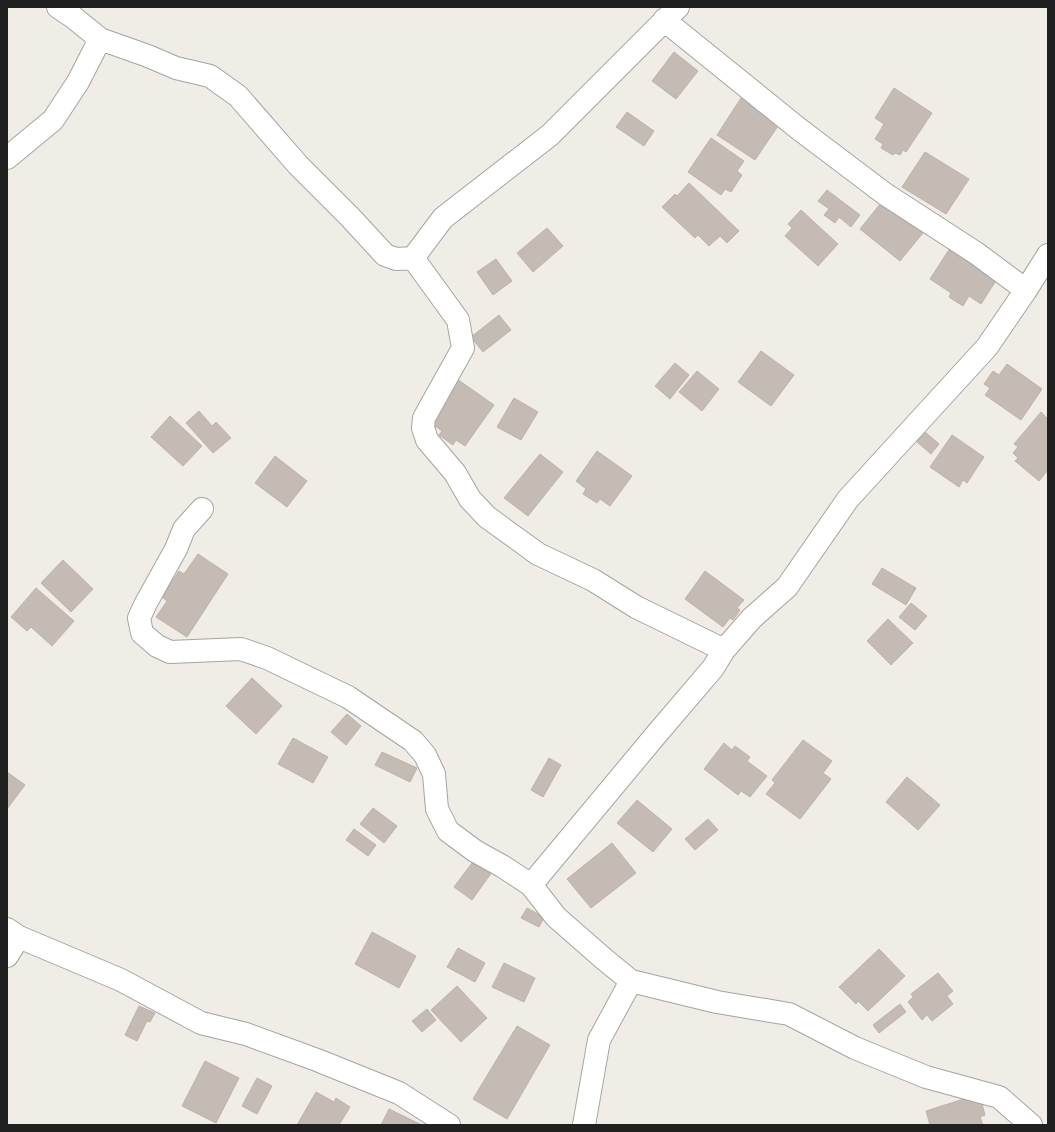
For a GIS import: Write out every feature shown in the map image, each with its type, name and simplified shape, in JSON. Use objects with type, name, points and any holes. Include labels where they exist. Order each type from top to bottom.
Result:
[{"type":"street","points":[[58,7],[100,39],[148,56],[176,68],[210,76],[238,96],[298,165],[350,217],[385,255],[396,259],[413,258],[443,218],[550,135],[671,14],[799,129],[885,194],[976,253],[1026,290]]},
{"type":"street","points":[[7,158],[53,120],[78,82],[100,39]]},
{"type":"street","points":[[532,885],[713,668],[724,650],[752,618],[787,587],[848,499],[987,347],[1048,255]]},
{"type":"street","points":[[413,258],[458,320],[463,348],[424,418],[423,428],[427,440],[455,473],[470,499],[487,517],[538,554],[593,580],[636,607],[724,650]]},
{"type":"street","points":[[202,509],[184,528],[176,549],[139,618],[142,633],[157,646],[170,652],[240,649],[267,658],[348,697],[413,741],[425,755],[434,774],[437,809],[448,831],[475,852],[502,866],[532,885],[556,917],[631,981],[717,1002],[789,1014],[855,1048],[926,1077],[999,1097],[1031,1125]]},
{"type":"street","points":[[7,956],[13,933],[121,980],[201,1023],[246,1034],[400,1093],[449,1125]]},
{"type":"street","points":[[584,1125],[599,1040],[631,981]]},
{"type":"building","points":[[674,52],[698,71],[676,99],[652,81]]},
{"type":"building","points":[[894,88],[932,113],[906,152],[903,150],[900,155],[895,153],[893,155],[881,148],[883,144],[875,139],[884,124],[875,118]]},
{"type":"building","points":[[741,98],[780,123],[755,160],[717,135]]},
{"type":"building","points":[[627,112],[654,131],[644,146],[616,127]]},
{"type":"building","points":[[711,138],[744,161],[737,171],[742,175],[731,192],[725,189],[721,195],[688,172]]},
{"type":"building","points":[[925,152],[969,179],[946,214],[902,187]]},
{"type":"building","points":[[689,183],[739,231],[727,243],[720,236],[709,246],[698,235],[695,238],[662,207],[675,194],[677,196]]},
{"type":"building","points":[[827,190],[860,215],[851,227],[839,217],[835,223],[824,215],[829,209],[818,201]]},
{"type":"building","points":[[885,198],[927,228],[900,261],[860,229]]},
{"type":"building","points":[[801,210],[838,244],[818,266],[785,236],[792,228],[788,224]]},
{"type":"building","points":[[547,228],[563,246],[533,272],[517,253]]},
{"type":"building","points":[[952,245],[999,276],[981,304],[969,296],[963,306],[949,297],[951,293],[930,279]]},
{"type":"building","points":[[496,259],[512,281],[493,295],[477,272]]},
{"type":"building","points":[[499,315],[511,330],[483,352],[471,337]]},
{"type":"building","points":[[761,351],[794,375],[771,406],[738,382]]},
{"type":"building","points":[[675,363],[689,375],[670,399],[655,386]]},
{"type":"building","points":[[1007,364],[1042,389],[1021,420],[985,395],[990,388],[984,384],[993,371],[999,375]]},
{"type":"building","points":[[697,371],[719,389],[702,411],[679,392]]},
{"type":"building","points":[[457,379],[494,405],[465,446],[456,440],[453,445],[439,435],[442,431],[432,424],[442,410],[437,407]]},
{"type":"building","points":[[514,398],[538,412],[521,440],[497,427]]},
{"type":"building","points":[[199,411],[212,426],[216,422],[231,438],[213,453],[186,423]]},
{"type":"building","points":[[1041,412],[1048,419],[1048,470],[1039,481],[1015,461],[1018,458],[1013,453],[1018,447],[1014,444]]},
{"type":"building","points":[[170,416],[202,446],[183,466],[151,437]]},
{"type":"building","points":[[924,431],[939,444],[931,454],[916,441]]},
{"type":"building","points":[[952,435],[984,457],[967,483],[963,480],[959,487],[930,467]]},
{"type":"building","points":[[597,451],[632,476],[610,506],[600,499],[597,503],[583,494],[586,489],[576,481]]},
{"type":"building","points":[[540,454],[563,472],[528,516],[504,498]]},
{"type":"building","points":[[275,456],[307,481],[287,507],[255,483]]},
{"type":"building","points":[[198,554],[228,574],[187,637],[156,617],[167,601],[162,597],[179,571],[184,574]]},
{"type":"building","points":[[63,560],[93,589],[71,612],[41,583]]},
{"type":"building","points":[[882,568],[916,588],[906,605],[872,584]]},
{"type":"building","points":[[705,571],[744,600],[737,608],[740,610],[733,620],[730,618],[723,627],[685,599]]},
{"type":"building","points":[[36,588],[74,621],[52,646],[31,627],[27,631],[11,617]]},
{"type":"building","points":[[911,603],[927,616],[915,630],[899,617]]},
{"type":"building","points":[[888,619],[913,643],[891,665],[867,641]]},
{"type":"building","points":[[252,678],[282,706],[256,734],[226,706]]},
{"type":"building","points":[[347,714],[361,726],[346,745],[331,732]]},
{"type":"building","points":[[293,738],[328,757],[313,783],[278,764]]},
{"type":"building","points":[[803,740],[832,761],[823,773],[831,779],[800,819],[766,794],[775,783],[772,780]]},
{"type":"building","points":[[724,743],[732,750],[735,746],[750,757],[747,761],[767,776],[750,797],[741,791],[738,795],[704,769]]},
{"type":"building","points":[[382,752],[417,768],[410,782],[375,765]]},
{"type":"building","points":[[549,758],[561,765],[543,797],[531,790]]},
{"type":"building","points":[[7,772],[25,785],[7,809]]},
{"type":"building","points":[[907,777],[940,805],[918,830],[886,802]]},
{"type":"building","points":[[637,800],[672,829],[653,852],[617,823]]},
{"type":"building","points":[[373,808],[397,826],[384,843],[360,824]]},
{"type":"building","points":[[708,819],[718,830],[695,850],[685,839]]},
{"type":"building","points":[[354,829],[376,845],[368,856],[346,840]]},
{"type":"building","points":[[612,843],[636,873],[591,908],[567,879]]},
{"type":"building","points":[[475,859],[492,872],[472,900],[454,887]]},
{"type":"building","points":[[527,908],[544,917],[539,927],[521,918]]},
{"type":"building","points":[[372,932],[416,956],[399,988],[355,964]]},
{"type":"building","points":[[458,948],[485,963],[475,982],[447,967]]},
{"type":"building","points":[[879,949],[905,976],[868,1011],[858,1001],[856,1004],[839,987]]},
{"type":"building","points":[[504,963],[535,978],[524,1002],[492,987]]},
{"type":"building","points":[[938,973],[953,991],[947,996],[953,1004],[932,1021],[927,1015],[922,1020],[908,1002],[913,997],[911,994]]},
{"type":"building","points":[[457,986],[487,1018],[461,1042],[431,1010]]},
{"type":"building","points":[[900,1004],[906,1012],[879,1033],[873,1025]]},
{"type":"building","points":[[139,1006],[155,1013],[150,1022],[147,1021],[137,1041],[125,1035]]},
{"type":"building","points":[[427,1009],[436,1020],[422,1032],[412,1021]]},
{"type":"building","points":[[517,1026],[550,1045],[507,1119],[473,1099]]},
{"type":"building","points":[[205,1061],[239,1078],[216,1123],[182,1106]]},
{"type":"building","points":[[257,1078],[272,1086],[257,1114],[242,1106]]},
{"type":"building","points":[[316,1092],[334,1102],[336,1098],[350,1107],[339,1125],[297,1125]]},
{"type":"building","points":[[973,1096],[981,1100],[985,1115],[980,1117],[983,1125],[930,1125],[926,1111]]},
{"type":"building","points":[[389,1109],[422,1125],[381,1125]]}]
